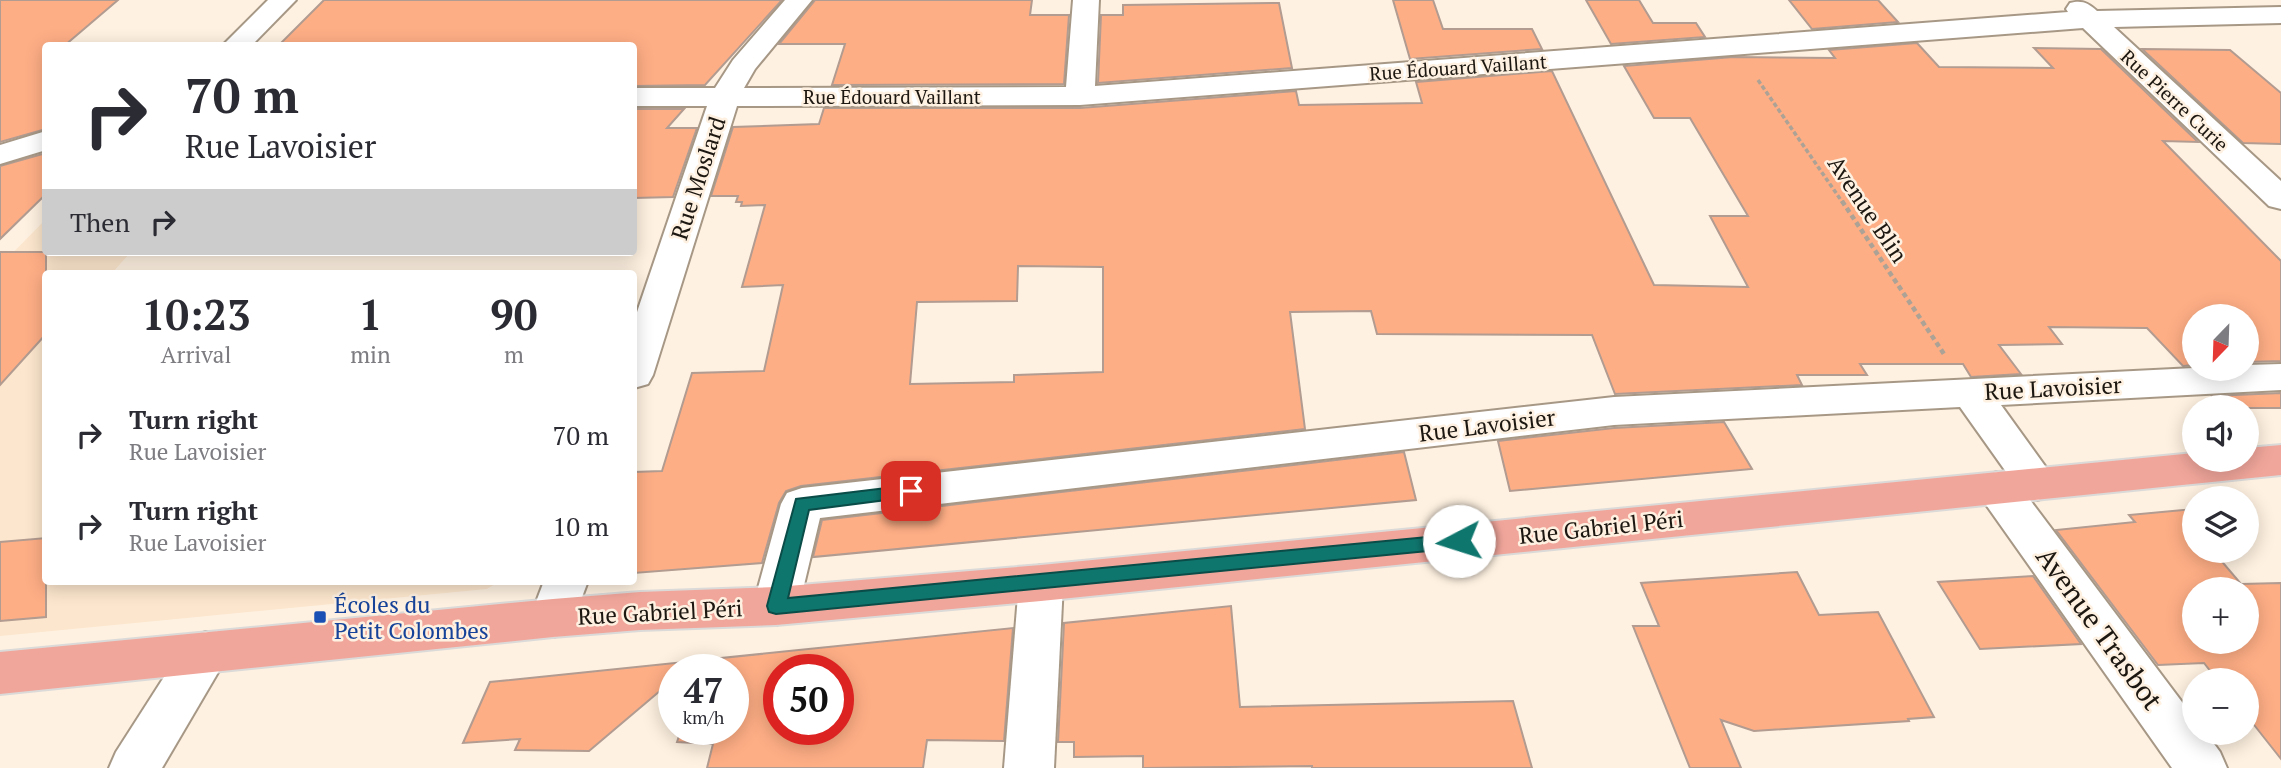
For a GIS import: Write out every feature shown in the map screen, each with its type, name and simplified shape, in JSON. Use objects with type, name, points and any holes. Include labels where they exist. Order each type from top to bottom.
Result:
[{"type":"main road","name":"Rue Gabriel Péri","points":[[0,673],[206,652],[559,600],[640,611],[776,606],[1041,583],[2017,486],[2275,467]]},
{"type":"street","points":[[239,42],[283,0]]},
{"type":"street","name":"Rue Moslard","points":[[637,366],[726,96],[743,66],[799,0]]},
{"type":"street","points":[[1080,96],[1086,0]]},
{"type":"street","name":"Rue Édouard Vaillant","points":[[637,97],[1080,96],[1734,47],[2079,9],[2281,15]]},
{"type":"street","name":"Rue Pierre Curie","points":[[2079,9],[2281,200]]},
{"type":"street","points":[[0,155],[42,141]]},
{"type":"street","name":"Rue Lavoisier","points":[[776,606],[802,504],[1614,411],[2281,377]]},
{"type":"street","name":"Avenue Trasbot","points":[[1970,393],[2017,486],[2202,768]]},
{"type":"street","points":[[1029,768],[1041,583]]},
{"type":"street","points":[[134,768],[206,652]]},
{"type":"path","name":"Avenue Blin","points":[[1734,47],[1804,144],[1970,393]]},
{"type":"shaded area","points":[[42,223],[42,256],[127,256],[115,270],[42,270],[42,585],[494,585],[487,589],[0,636],[0,266]]},
{"type":"building","points":[[0,0],[118,0],[69,42],[42,42],[42,130],[0,142]]},
{"type":"building","points":[[324,0],[782,0],[705,85],[637,86],[637,42],[282,42]]},
{"type":"building","points":[[815,0],[1032,0],[1030,15],[1069,15],[1064,84],[832,85],[845,44],[779,44]]},
{"type":"building","points":[[1393,0],[1433,0],[1443,29],[1532,29],[1542,49],[1410,59]]},
{"type":"building","points":[[1586,0],[1639,0],[1653,23],[1696,23],[1705,37],[1611,44]]},
{"type":"building","points":[[1789,0],[1878,0],[1898,22],[1812,29]]},
{"type":"building","points":[[1279,3],[1292,68],[1098,83],[1101,15],[1123,15],[1123,5]]},
{"type":"building","points":[[1917,43],[1939,67],[2053,68],[2034,48],[2101,49],[2198,142],[2163,141],[2281,261],[2281,361],[2259,362],[2259,304],[2182,304],[2182,365],[2147,328],[2049,327],[2062,344],[1999,345],[2021,374],[1971,377],[1963,364],[1860,364],[1867,375],[1797,375],[1802,385],[1615,394],[1592,335],[1377,334],[1371,311],[1290,312],[1305,429],[801,486],[786,491],[779,503],[762,563],[637,573],[637,472],[662,471],[692,373],[764,371],[783,285],[742,287],[765,205],[741,206],[742,202],[736,202],[738,196],[711,196],[733,127],[819,124],[824,108],[1080,108],[1296,91],[1299,105],[1422,103],[1416,82],[1552,71],[1654,285],[1748,287],[1710,216],[1748,216],[1690,118],[1654,118],[1624,66],[1733,57],[1835,58],[1829,50]],"holes":[[[1018,266],[1103,267],[1103,372],[1014,375],[1014,382],[910,384],[917,302],[1017,301]]]},
{"type":"building","points":[[2142,49],[2230,50],[2281,93],[2281,144],[2243,143]]},
{"type":"building","points":[[637,109],[684,109],[667,128],[697,128],[673,197],[637,198]]},
{"type":"building","points":[[42,154],[42,198],[0,239],[0,166]]},
{"type":"building","points":[[0,252],[42,252],[42,256],[46,256],[46,270],[42,270],[42,338],[0,385]]},
{"type":"building","points":[[2281,393],[2281,408],[2259,408],[2259,395],[2235,395]]},
{"type":"building","points":[[1724,422],[1752,469],[1510,491],[1498,441],[1614,428]]},
{"type":"building","points":[[1404,452],[1416,500],[813,557],[822,520]]},
{"type":"building","points":[[2182,510],[2182,563],[2223,563],[2235,577],[2182,577],[2182,654],[2259,654],[2259,584],[2281,583],[2281,759],[2259,731],[2259,668],[2208,668],[2204,663],[2158,665],[2056,530],[2135,522],[2129,515]]},
{"type":"building","points":[[42,538],[42,585],[46,585],[46,617],[0,621],[0,542]]},
{"type":"building","points":[[1797,572],[1819,615],[1878,612],[1934,717],[1754,731],[1721,720],[1741,768],[1690,768],[1633,626],[1659,626],[1641,583]]},
{"type":"building","points":[[2033,576],[2081,644],[1980,649],[1938,582]]},
{"type":"building","points":[[1231,606],[1240,707],[1513,701],[1532,768],[1143,768],[1143,756],[1074,757],[1074,742],[1058,742],[1064,623]]},
{"type":"building","points":[[1013,628],[1004,741],[927,740],[923,768],[707,768],[713,745],[749,745],[749,655]]},
{"type":"building","points":[[658,665],[658,693],[589,751],[515,750],[520,739],[463,743],[490,682]]},
{"type":"place","name":"Écoles du Petit Colombes","points":[[320,617]]},
{"type":"route","points":[[911,491],[802,504],[776,606],[1041,583],[1459,541]]}]
